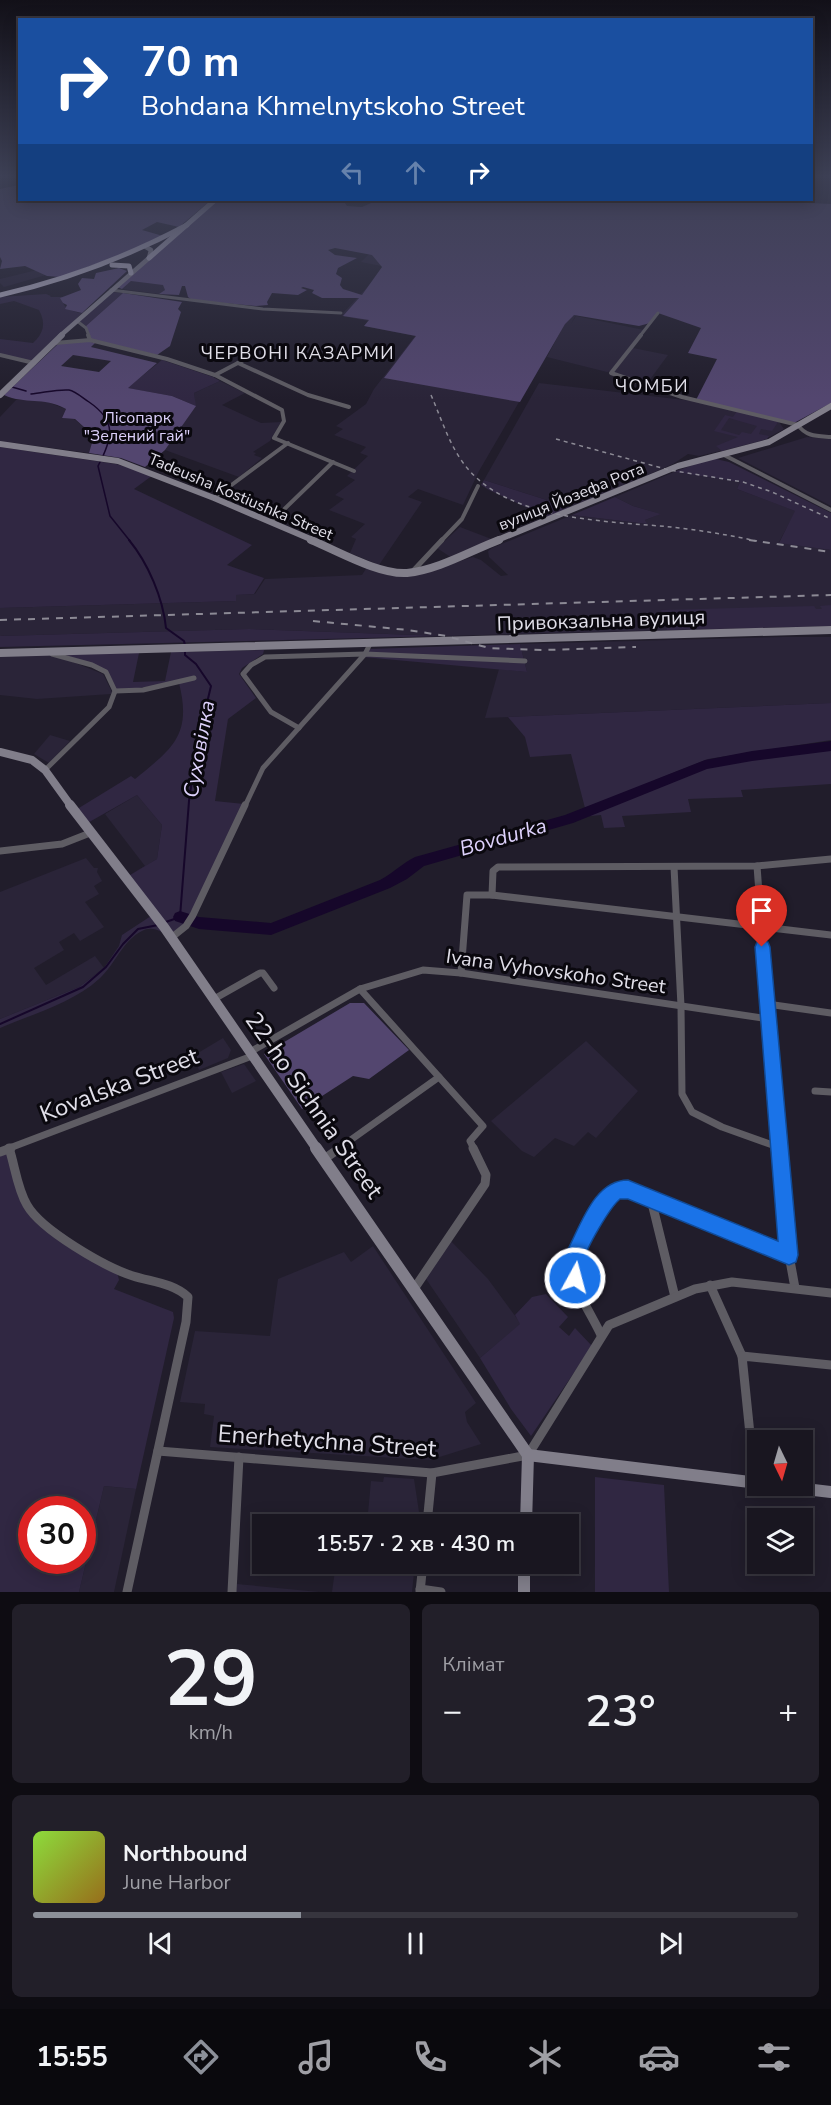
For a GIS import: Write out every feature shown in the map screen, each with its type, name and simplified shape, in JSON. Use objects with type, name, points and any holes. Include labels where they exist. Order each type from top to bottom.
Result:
[{"type":"highway","points":[[0,296],[102,266],[136,251]]},
{"type":"highway","points":[[149,258],[157,251]]},
{"type":"highway","points":[[102,266],[127,265],[131,268],[131,273]]},
{"type":"main road","points":[[0,395],[76,321],[149,258],[151,251]]},
{"type":"main road","name":"вулиця Йозефа Рота","points":[[432,567],[678,466],[769,442],[787,434],[798,424],[831,406]]},
{"type":"main road","name":"Tadeusha Kostiushka Street","points":[[0,444],[105,458],[156,474],[377,569],[412,572],[432,567]]},
{"type":"main road","name":"Привокзальна вулиця","points":[[194,647],[831,630]]},
{"type":"main road","points":[[0,653],[194,647]]},
{"type":"main road","name":"22-ho Sichnia Street","points":[[0,752],[33,760],[45,770],[90,833],[161,924],[528,1455]]},
{"type":"main road","points":[[526,1514],[528,1455],[747,1482]]},
{"type":"main road","points":[[813,1490],[831,1492]]},
{"type":"main road","points":[[524,1592],[525,1574]]},
{"type":"street","points":[[111,290],[263,309],[341,313]]},
{"type":"street","points":[[658,313],[611,373],[681,397],[798,424],[800,430],[806,434],[831,437]]},
{"type":"street","points":[[76,321],[86,328],[90,340]]},
{"type":"street","points":[[55,343],[90,340],[167,359],[214,375],[282,410],[284,421],[274,438],[354,471]]},
{"type":"street","points":[[214,375],[255,354]]},
{"type":"street","points":[[0,355],[34,363]]},
{"type":"street","points":[[238,363],[308,395],[349,407]]},
{"type":"street","points":[[213,498],[288,443]]},
{"type":"street","points":[[722,454],[831,510]]},
{"type":"street","points":[[271,522],[333,462]]},
{"type":"street","points":[[412,572],[462,519],[478,486]]},
{"type":"street","points":[[171,938],[186,926],[191,918],[263,768],[365,654],[371,642]]},
{"type":"street","points":[[43,651],[70,657],[106,672],[115,691],[108,707],[45,770]]},
{"type":"street","points":[[299,728],[271,712],[243,674],[245,669],[265,657],[365,654],[525,661]]},
{"type":"street","points":[[115,691],[143,690],[194,678]]},
{"type":"street","points":[[0,851],[62,844],[90,833]]},
{"type":"street","points":[[492,895],[493,871],[498,867],[757,866],[831,859]]},
{"type":"street","points":[[757,866],[778,1147],[789,1255],[795,1288]]},
{"type":"street","points":[[674,867],[678,918],[682,1094],[692,1112],[722,1127],[778,1147]]},
{"type":"street","points":[[461,973],[466,895],[492,895],[831,935]]},
{"type":"street","name":"Ivana Vyhovskoho Street","points":[[251,1054],[360,989],[423,970],[461,973],[769,1019]]},
{"type":"street","points":[[214,999],[260,973],[263,973],[274,988]]},
{"type":"street","points":[[360,989],[483,1126],[470,1141],[486,1175],[485,1184],[414,1290]]},
{"type":"street","points":[[767,1004],[831,1013]]},
{"type":"street","name":"Kovalska Street","points":[[4,1150],[251,1054]]},
{"type":"street","points":[[324,1159],[439,1077]]},
{"type":"street","points":[[815,1091],[831,1092]]},
{"type":"street","points":[[4,1150],[28,1206],[38,1219],[109,1266],[123,1273],[178,1289],[188,1297],[189,1308],[127,1592]]},
{"type":"street","points":[[602,1335],[575,1278],[574,1258],[602,1204],[611,1193],[619,1189],[628,1190],[789,1255]]},
{"type":"street","points":[[651,1199],[675,1297]]},
{"type":"street","points":[[528,1455],[609,1325],[710,1285],[753,1282],[831,1293]]},
{"type":"street","points":[[710,1285],[742,1356],[750,1430]]},
{"type":"street","points":[[742,1356],[831,1365]]},
{"type":"street","name":"Enerhetychna Street","points":[[158,1451],[432,1473],[528,1455]]},
{"type":"street","points":[[232,1592],[240,1457]]},
{"type":"street","points":[[428,1514],[432,1473]]},
{"type":"street","points":[[422,1574],[420,1590],[441,1592]]},
{"type":"shaded area","points":[[588,251],[605,260],[571,324],[576,316],[644,330],[611,371],[607,372],[547,357],[565,323],[479,471],[463,505],[418,489],[408,497],[422,502],[379,565],[350,553],[356,539],[351,537],[365,524],[329,510],[344,499],[335,495],[355,480],[347,476],[368,456],[360,453],[366,447],[334,435],[343,429],[336,426],[366,404],[374,389],[415,336],[364,326],[368,321],[342,316],[386,267],[361,262],[370,253]]},
{"type":"shaded area","points":[[37,270],[46,275],[4,287],[0,283],[0,279]]},
{"type":"shaded area","points":[[139,274],[171,278],[165,290],[159,294],[122,289]]},
{"type":"shaded area","points":[[111,292],[123,293],[86,326],[79,321]]},
{"type":"shaded area","points":[[46,294],[50,297],[62,297],[63,304],[68,308],[82,313],[32,363],[0,355],[0,339],[33,343],[42,332],[43,319],[39,310],[14,301],[0,304],[0,297]]},
{"type":"shaded area","points":[[633,348],[668,355],[648,382],[613,373]]},
{"type":"shaded area","points":[[162,360],[220,381],[194,393],[196,406],[172,396],[127,388]]},
{"type":"shaded area","points":[[220,381],[245,393],[222,405],[261,423],[281,422],[270,441],[253,452],[256,453],[254,455],[262,458],[239,477],[165,450],[195,406],[194,393]]},
{"type":"shaded area","points":[[539,383],[693,401],[779,422],[784,429],[762,441],[699,456],[688,454],[673,464],[572,508],[484,480]]},
{"type":"shaded area","points":[[16,400],[42,400],[66,409],[62,418],[74,419],[95,436],[89,453],[0,441],[0,417]]},
{"type":"shaded area","points":[[737,411],[778,422],[772,431],[761,429],[759,434],[769,436],[767,439],[722,451],[716,446],[738,437],[714,431],[725,415],[733,417]],"holes":[[[729,418],[757,426],[751,434],[742,432],[739,435],[721,430]]]},
{"type":"shaded area","points":[[807,437],[831,439],[831,506],[738,458]]},
{"type":"shaded area","points":[[0,447],[116,464],[153,475],[134,489],[252,545],[227,565],[264,578],[254,594],[236,595],[236,601],[0,608]]},
{"type":"shaded area","points":[[716,459],[729,462],[831,513],[831,550],[779,543],[795,511],[737,489],[740,482],[674,472],[706,460]]},
{"type":"shaded area","points":[[674,472],[740,482],[737,489],[796,511],[779,542],[831,550],[831,626],[444,636],[249,629],[0,636],[0,608],[235,601],[236,595],[255,594],[265,579],[362,575],[367,567],[391,576],[413,576],[473,557],[481,560],[501,576],[508,575],[489,557],[488,551],[492,548],[572,515],[646,524],[645,520],[660,514],[633,506],[615,497]]},
{"type":"shaded area","points":[[484,480],[572,508],[552,516],[545,516],[489,490],[481,485]]},
{"type":"shaded area","points":[[615,497],[633,506],[661,514],[645,520],[647,524],[572,515]]},
{"type":"shaded area","points":[[460,527],[494,540],[452,558],[437,548]]},
{"type":"shaded area","points":[[831,605],[831,626],[667,630],[661,610],[814,606],[816,609],[822,609],[820,606]]},
{"type":"shaded area","points":[[249,629],[444,636],[0,647],[0,636]]},
{"type":"shaded area","points":[[831,637],[831,703],[485,718],[499,669],[527,672],[520,644]]},
{"type":"shaded area","points":[[520,644],[527,672],[363,657],[368,649]]},
{"type":"shaded area","points":[[264,650],[263,654],[242,668],[239,674],[256,698],[228,719],[215,801],[244,804],[194,912],[171,938],[153,929],[146,929],[135,935],[105,973],[77,995],[0,1028],[0,1019],[79,987],[104,968],[119,946],[122,935],[154,914],[125,878],[157,859],[162,825],[137,795],[84,825],[74,811],[131,776],[135,779],[169,749],[181,728],[183,716],[179,683],[116,691],[108,672],[93,664],[62,654],[139,653],[133,682],[165,681],[171,652]]},
{"type":"shaded area","points":[[40,653],[68,660],[103,674],[111,694],[37,699],[0,695],[0,654]]},
{"type":"shaded area","points":[[831,703],[831,740],[708,759],[655,780],[709,761],[831,742],[831,784],[741,790],[743,797],[688,799],[691,812],[622,816],[625,827],[604,828],[601,815],[579,817],[535,833],[483,844],[421,863],[403,877],[379,889],[299,919],[280,929],[262,932],[190,924],[192,919],[251,927],[277,925],[384,882],[419,859],[455,850],[481,840],[533,828],[624,795],[585,808],[571,754],[530,757],[525,737],[508,717]]},
{"type":"shaded area","points":[[50,735],[70,741],[49,763],[34,754]]},
{"type":"shaded area","points":[[137,795],[162,825],[157,859],[146,866],[129,875],[145,866],[105,814]]},
{"type":"shaded area","points":[[86,858],[94,868],[98,868],[97,872],[102,881],[94,886],[99,894],[85,902],[104,927],[80,941],[74,933],[59,942],[64,950],[34,968],[46,985],[95,956],[104,968],[79,987],[0,1019],[0,892]]},
{"type":"shaded area","points":[[223,1038],[231,1050],[228,1058],[199,1070],[193,1056]]},
{"type":"shaded area","points":[[586,1041],[638,1091],[596,1138],[588,1132],[574,1146],[555,1138],[534,1157],[522,1151],[491,1121]]},
{"type":"shaded area","points":[[244,1064],[256,1081],[232,1093],[221,1072]]},
{"type":"shaded area","points":[[7,1151],[26,1207],[117,1272],[119,1280],[114,1289],[173,1312],[174,1318],[136,1489],[104,1486],[96,1520],[96,1496],[18,1496],[18,1574],[83,1574],[79,1592],[0,1592],[0,1154]]},
{"type":"shaded area","points":[[449,1239],[488,1279],[521,1324],[480,1358],[424,1276]]},
{"type":"shaded area","points":[[373,1246],[476,1403],[465,1412],[467,1422],[481,1444],[430,1460],[210,1447],[214,1416],[204,1414],[205,1404],[180,1402],[195,1331],[270,1336],[278,1279],[344,1252],[351,1262]]},
{"type":"shaded area","points":[[546,1294],[568,1317],[559,1327],[569,1336],[575,1328],[592,1346],[531,1436],[511,1409],[480,1358],[520,1324],[515,1315],[532,1297]]},
{"type":"shaded area","points":[[384,1477],[414,1479],[419,1514],[368,1514],[371,1481],[383,1482]]},
{"type":"shaded area","points":[[595,1477],[664,1485],[669,1592],[595,1592]]},
{"type":"shaded area","points":[[104,1486],[136,1489],[114,1592],[79,1592],[83,1574],[96,1574],[96,1520]]},
{"type":"shaded area","points":[[334,1574],[414,1574],[412,1592],[332,1592]]},
{"type":"shaded area","points":[[237,1584],[319,1592],[236,1592]]},
{"type":"green space","points":[[0,251],[131,251],[60,277],[47,276],[25,266],[0,269],[2,261]]},
{"type":"green space","points":[[158,251],[330,251],[335,255],[357,258],[338,268],[336,274],[342,278],[340,285],[343,289],[362,295],[382,267],[372,255],[352,251],[831,251],[831,403],[794,423],[696,400],[717,359],[688,353],[701,328],[658,313],[650,323],[639,326],[574,315],[565,324],[520,402],[384,378],[416,336],[364,326],[369,320],[343,316],[359,298],[322,298],[312,293],[314,290],[303,287],[301,288],[307,290],[298,295],[272,293],[267,302],[268,305],[256,306],[192,300],[188,297],[185,286],[182,286],[179,295],[159,294],[165,290],[163,285],[131,281],[122,289],[117,287]]},
{"type":"green space","points":[[119,268],[127,271],[82,313],[65,309],[67,305],[60,298],[81,290],[78,284],[82,278],[94,279],[96,273]]},
{"type":"green space","points":[[123,293],[182,302],[178,309],[181,312],[170,346],[157,355],[91,339],[86,326]]},
{"type":"green space","name":"Лісопарк \"Зелений гай\"","points":[[84,340],[95,343],[91,347],[157,363],[128,388],[172,396],[196,406],[165,450],[145,467],[121,458],[89,453],[94,436],[75,419],[62,418],[66,409],[49,403],[20,400],[4,395],[58,344]],"holes":[[[73,355],[111,361],[99,372],[61,366]]]},
{"type":"green space","points":[[350,1003],[364,1003],[409,1050],[369,1079],[353,1076],[302,1109],[264,1054]]},
{"type":"waterway","name":"Суховілка","points":[[12,387],[26,391]]},
{"type":"waterway","name":"Суховілка","points":[[31,394],[69,390],[89,402],[104,416],[110,431],[107,447],[98,466],[110,516],[130,541]]},
{"type":"waterway","name":"Суховілка","points":[[129,540],[154,581],[162,605],[166,628],[184,641],[185,645]]},
{"type":"waterway","name":"Суховілка","points":[[163,923],[180,917],[189,801],[197,745],[211,686],[196,664],[185,655],[185,650]]},
{"type":"waterway","name":"Bovdurka","points":[[180,917],[199,923],[271,929],[385,884],[402,875],[413,864],[420,861],[568,819],[705,765],[752,756],[831,746]]},
{"type":"waterway","points":[[0,1024],[83,987],[106,967],[123,944],[138,929],[158,925]]},
{"type":"railway","points":[[431,395],[447,434],[462,461],[487,486],[509,499],[535,509],[591,520],[671,527],[757,541]]},
{"type":"railway","points":[[556,439],[669,470],[743,482],[772,492],[831,519]]},
{"type":"railway","points":[[749,540],[831,552]]},
{"type":"railway","points":[[0,620],[831,595]]},
{"type":"railway","points":[[313,621],[408,630],[446,636],[489,648],[544,650],[636,647]]},
{"type":"district","name":"ЧЕРВОНІ КАЗАРМИ","points":[[298,353]]},
{"type":"district","name":"ЧОМБИ","points":[[652,386]]},
{"type":"route","points":[[575,1278],[574,1258],[602,1204],[611,1193],[619,1189],[628,1190],[789,1255],[762,947]]}]
